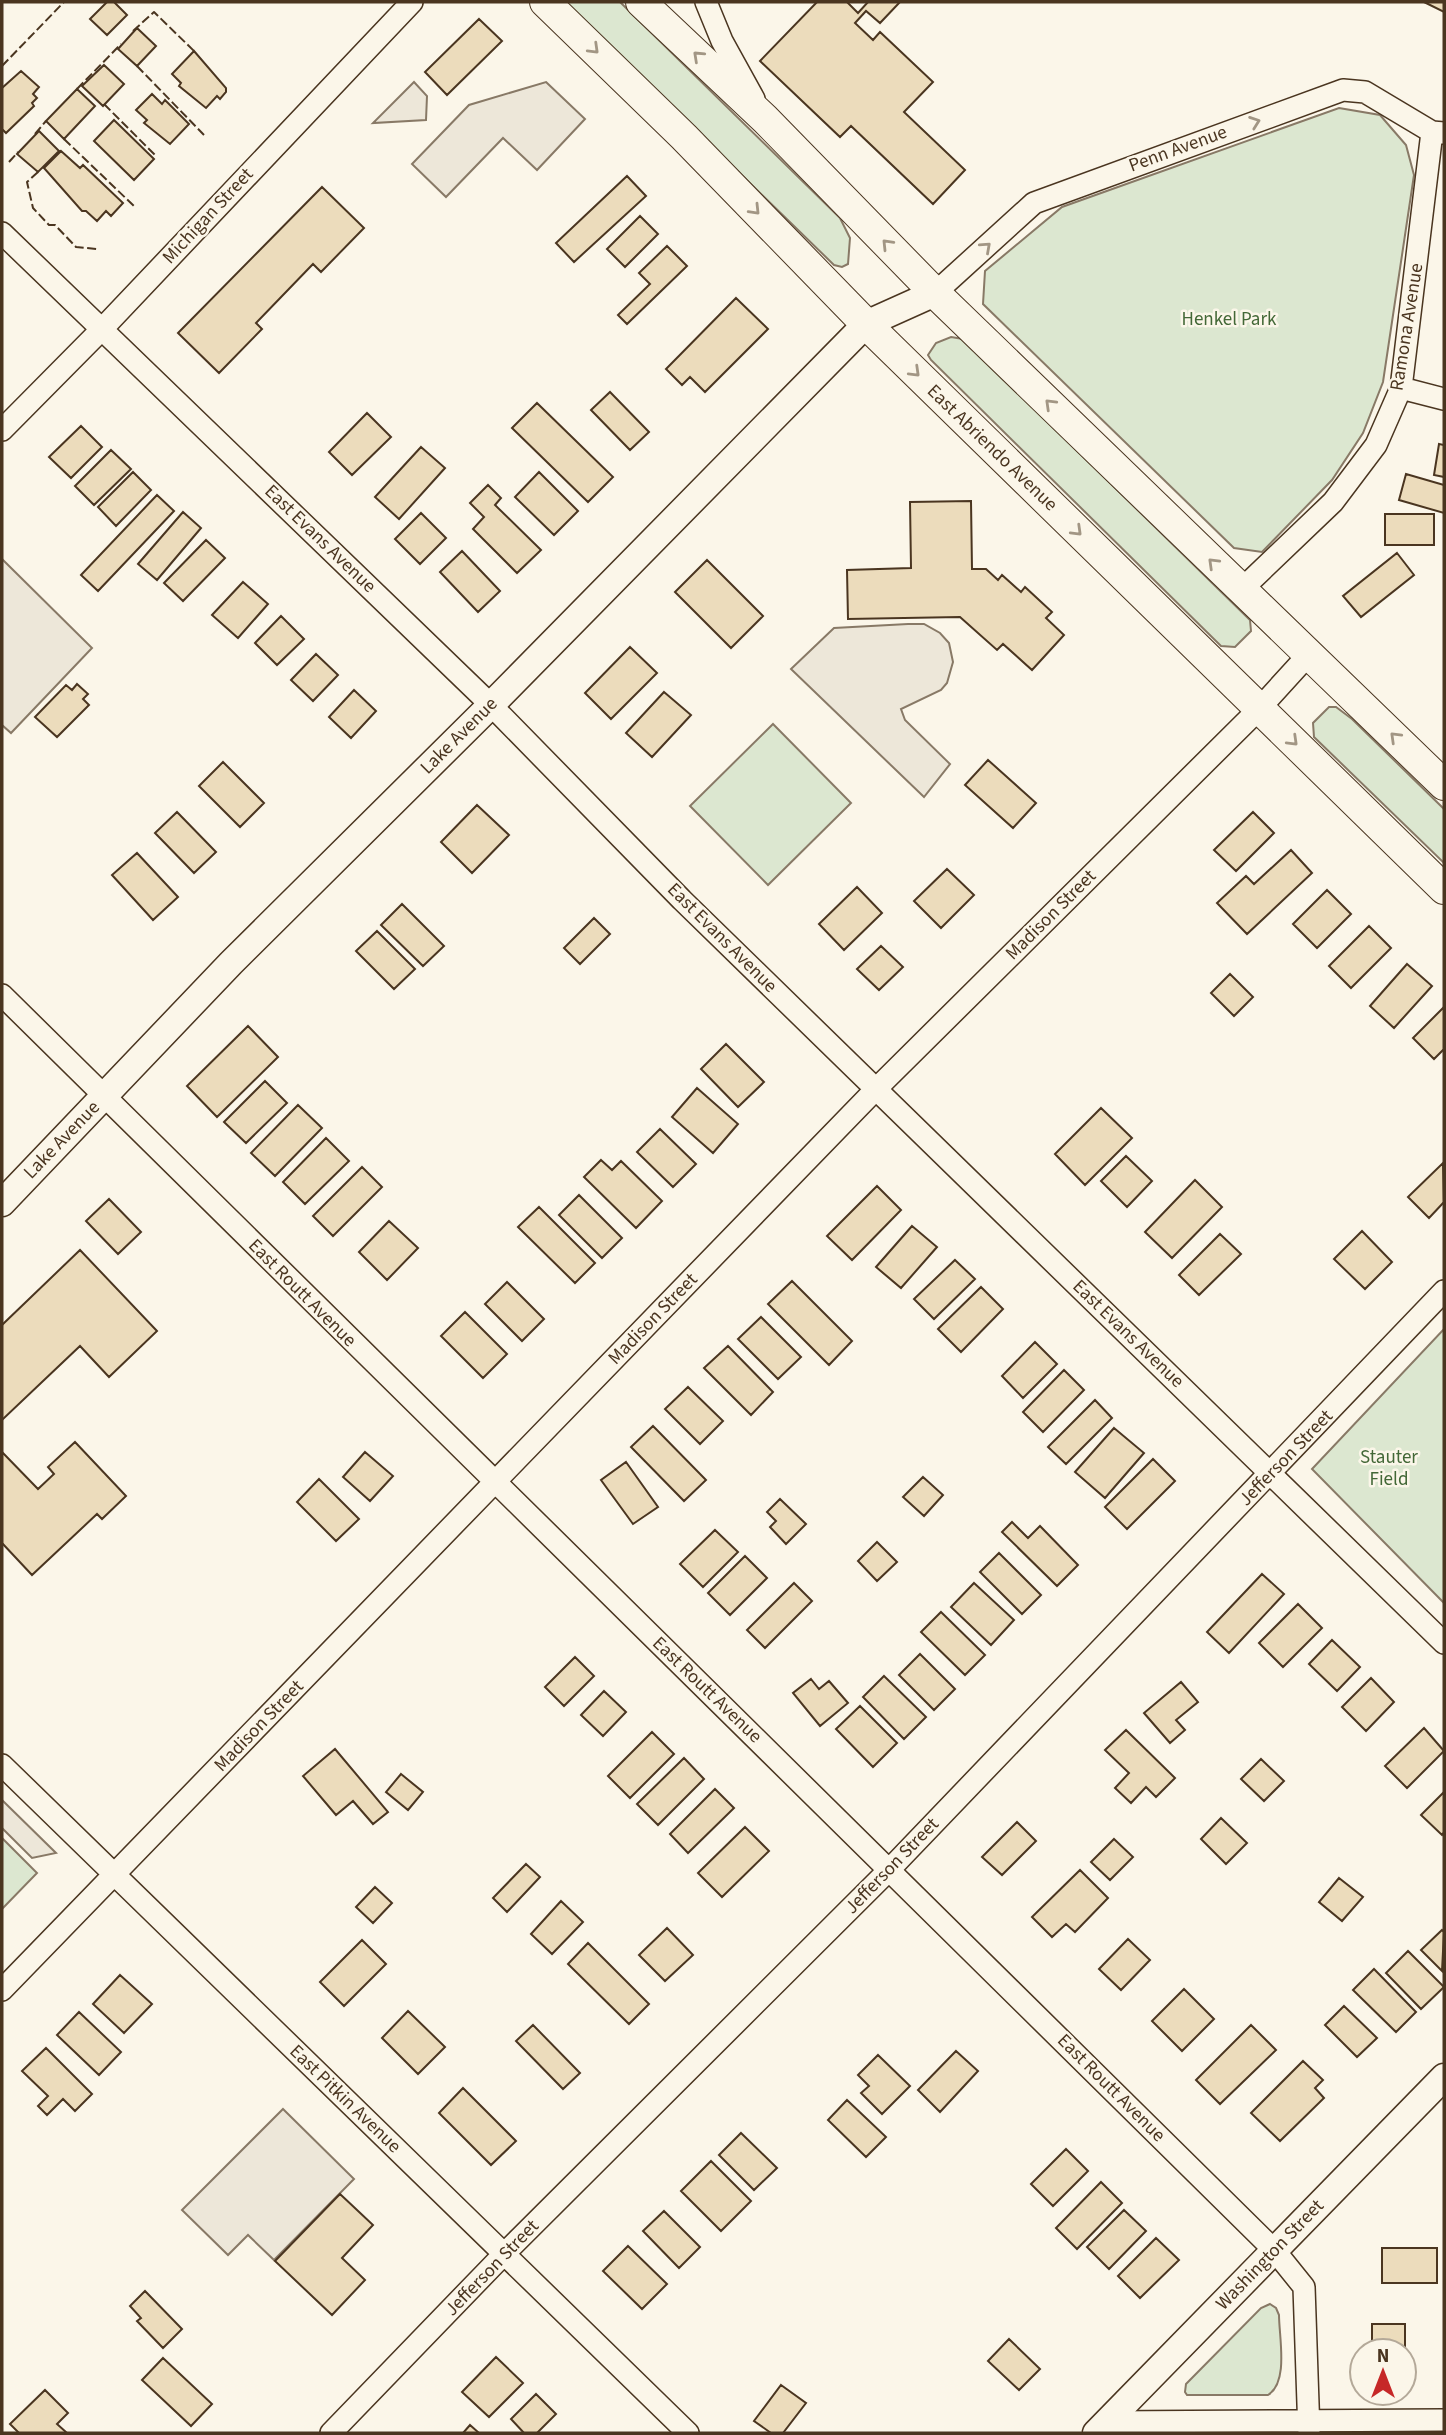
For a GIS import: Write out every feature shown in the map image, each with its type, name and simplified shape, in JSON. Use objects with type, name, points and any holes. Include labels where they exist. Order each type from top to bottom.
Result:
[{"type":"main road","name":"East Abriendo Avenue","points":[[545,2],[684,137],[866,324],[1444,889]]},
{"type":"main road","points":[[641,2],[765,120],[935,293],[1444,785]]},
{"type":"street","name":"Michigan Street","points":[[2,430],[103,328],[412,2]]},
{"type":"street","points":[[706,2],[722,41],[765,120]]},
{"type":"street","name":"Penn Avenue","points":[[935,293],[1034,203],[1343,90],[1365,92],[1438,132]]},
{"type":"street","name":"Ramona Avenue","points":[[1241,590],[1333,502],[1376,445],[1401,388],[1438,132]]},
{"type":"street","name":"East Evans Avenue","points":[[2,233],[491,705],[682,900],[1444,1643]]},
{"type":"street","name":"Lake Avenue","points":[[2,1203],[231,963],[491,705],[866,324],[935,293]]},
{"type":"street","points":[[1401,388],[1444,399]]},
{"type":"street","name":"Madison Street","points":[[2,1990],[876,1089],[1259,709],[1310,653]]},
{"type":"street","name":"East Routt Avenue","points":[[2,995],[1275,2250],[1304,2287],[1309,2427]]},
{"type":"street","name":"Jefferson Street","points":[[331,2433],[504,2254],[890,1869],[1444,1291]]},
{"type":"street","name":"East Pitkin Avenue","points":[[2,1765],[688,2433]]},
{"type":"street","name":"Washington Street","points":[[1101,2428],[1444,2077]]},
{"type":"street","points":[[1101,2428],[1309,2427],[1444,2420]]},
{"type":"green space","points":[[564,2],[620,2],[840,218],[850,238],[848,264],[842,267],[834,265]]},
{"type":"green space","name":"Henkel Park","points":[[1339,108],[1380,115],[1406,145],[1414,175],[1383,382],[1363,433],[1332,480],[1262,552],[1234,548],[983,304],[985,271],[1062,207]]},
{"type":"green space","points":[[951,337],[963,339],[1250,620],[1251,631],[1235,647],[1221,646],[931,360],[928,355],[936,343]]},
{"type":"green space","points":[[1329,707],[1336,707],[1352,719],[1444,809],[1444,863],[1314,737],[1313,723]]},
{"type":"green space","points":[[773,724],[851,803],[768,885],[690,806]]},
{"type":"green space","name":"Stauter Field","points":[[1444,1329],[1444,1603],[1312,1469]]},
{"type":"green space","points":[[2,1838],[37,1873],[2,1909]]},
{"type":"green space","points":[[1270,2304],[1276,2308],[1279,2315],[1281,2347],[1281,2370],[1275,2389],[1268,2395],[1187,2395],[1186,2384],[1261,2308]]},
{"type":"shaded area","points":[[414,82],[427,96],[426,120],[373,123]]},
{"type":"shaded area","points":[[546,82],[585,119],[537,170],[503,138],[446,197],[412,164],[469,105]]},
{"type":"shaded area","points":[[2,559],[92,648],[11,733],[2,725]]},
{"type":"shaded area","points":[[924,624],[940,633],[949,643],[953,662],[947,683],[941,690],[901,709],[905,720],[950,764],[924,797],[791,669],[834,628]]},
{"type":"shaded area","points":[[2,1800],[56,1853],[32,1858],[2,1828]]},
{"type":"shaded area","points":[[283,2109],[354,2179],[274,2260],[248,2235],[228,2255],[182,2210]]},
{"type":"building","points":[[107,2],[114,2],[127,15],[107,35],[90,19]]},
{"type":"building","points":[[817,2],[847,2],[858,13],[868,2],[900,2],[880,23],[866,11],[855,23],[873,40],[880,32],[933,82],[904,112],[965,170],[933,204],[851,126],[840,137],[760,61]]},
{"type":"building","points":[[1424,2],[1444,2],[1444,12]]},
{"type":"building","points":[[479,19],[502,41],[447,95],[425,72]]},
{"type":"building","points":[[137,28],[156,46],[137,66],[118,49]]},
{"type":"building","points":[[194,51],[226,88],[220,99],[217,96],[206,108],[179,86],[181,83],[172,74]]},
{"type":"building","points":[[104,65],[124,84],[103,106],[82,86]]},
{"type":"building","points":[[21,71],[39,87],[33,94],[37,98],[32,103],[34,106],[6,133],[2,129],[2,88]]},
{"type":"building","points":[[77,89],[95,106],[64,139],[46,121]]},
{"type":"building","points":[[152,94],[162,104],[165,100],[189,124],[170,144],[144,123],[147,120],[136,110]]},
{"type":"building","points":[[114,120],[154,159],[134,180],[94,141]]},
{"type":"building","points":[[39,131],[59,151],[38,172],[17,154]]},
{"type":"building","points":[[61,151],[80,168],[83,165],[123,203],[111,216],[106,211],[97,221],[86,211],[82,211],[44,168]]},
{"type":"building","points":[[627,176],[646,196],[574,262],[556,243]]},
{"type":"building","points":[[322,187],[364,228],[321,272],[313,264],[256,323],[262,329],[219,373],[178,333]]},
{"type":"building","points":[[640,216],[658,234],[625,267],[607,249]]},
{"type":"building","points":[[667,246],[687,266],[627,324],[618,315],[650,284],[639,273]]},
{"type":"building","points":[[736,298],[768,329],[705,392],[690,377],[682,385],[666,369]]},
{"type":"building","points":[[610,392],[649,432],[630,450],[591,410]]},
{"type":"building","points":[[537,403],[613,477],[588,502],[512,428]]},
{"type":"building","points":[[367,413],[391,437],[352,475],[329,452]]},
{"type":"building","points":[[81,426],[102,447],[71,478],[49,457]]},
{"type":"building","points":[[1439,444],[1444,445],[1444,477],[1434,475]]},
{"type":"building","points":[[421,447],[445,468],[399,519],[375,497]]},
{"type":"building","points":[[111,450],[131,469],[94,505],[75,486]]},
{"type":"building","points":[[133,472],[151,490],[116,526],[98,507]]},
{"type":"building","points":[[539,472],[578,511],[554,535],[515,497]]},
{"type":"building","points":[[1406,474],[1444,485],[1444,513],[1399,500]]},
{"type":"building","points":[[488,485],[501,498],[495,505],[541,550],[517,573],[473,529],[484,517],[470,503]]},
{"type":"building","points":[[157,495],[174,511],[98,591],[81,575]]},
{"type":"building","points":[[971,501],[972,569],[986,569],[998,580],[1002,575],[1021,592],[1025,587],[1052,612],[1046,618],[1064,635],[1032,670],[1003,644],[997,650],[960,617],[848,619],[847,570],[911,568],[910,502]]},
{"type":"building","points":[[183,512],[201,528],[157,580],[138,564]]},
{"type":"building","points":[[421,513],[446,538],[420,564],[395,539]]},
{"type":"building","points":[[1385,514],[1434,514],[1434,545],[1385,545]]},
{"type":"building","points":[[206,540],[225,558],[183,601],[164,583]]},
{"type":"building","points":[[462,551],[500,591],[478,612],[440,572]]},
{"type":"building","points":[[1397,553],[1414,575],[1361,617],[1343,596]]},
{"type":"building","points":[[707,560],[763,616],[731,648],[675,592]]},
{"type":"building","points":[[243,582],[268,604],[238,638],[212,615]]},
{"type":"building","points":[[281,616],[304,639],[277,665],[255,643]]},
{"type":"building","points":[[630,647],[657,673],[611,719],[585,693]]},
{"type":"building","points":[[316,654],[338,675],[313,701],[291,680]]},
{"type":"building","points":[[77,684],[88,694],[83,699],[89,705],[57,737],[35,717],[66,685],[72,690]]},
{"type":"building","points":[[354,690],[376,711],[351,738],[329,717]]},
{"type":"building","points":[[664,692],[691,715],[652,757],[626,733]]},
{"type":"building","points":[[988,760],[1036,803],[1013,828],[965,785]]},
{"type":"building","points":[[223,762],[264,803],[240,827],[199,786]]},
{"type":"building","points":[[477,805],[509,835],[472,873],[441,842]]},
{"type":"building","points":[[177,812],[216,852],[194,873],[155,833]]},
{"type":"building","points":[[1253,812],[1274,833],[1236,871],[1214,850]]},
{"type":"building","points":[[1291,850],[1312,873],[1247,934],[1217,903],[1246,876],[1254,884]]},
{"type":"building","points":[[137,853],[178,897],[153,920],[112,875]]},
{"type":"building","points":[[947,869],[974,895],[941,928],[914,901]]},
{"type":"building","points":[[857,887],[882,913],[844,950],[819,924]]},
{"type":"building","points":[[1327,890],[1351,914],[1317,948],[1293,924]]},
{"type":"building","points":[[402,904],[444,946],[423,966],[381,925]]},
{"type":"building","points":[[594,918],[610,934],[580,964],[564,948]]},
{"type":"building","points":[[1369,926],[1391,948],[1351,988],[1329,966]]},
{"type":"building","points":[[377,931],[415,969],[394,989],[356,951]]},
{"type":"building","points":[[881,946],[903,967],[879,990],[857,969]]},
{"type":"building","points":[[1407,964],[1432,986],[1394,1028],[1370,1006]]},
{"type":"building","points":[[1230,974],[1253,997],[1234,1016],[1211,993]]},
{"type":"building","points":[[1444,1007],[1444,1049],[1434,1059],[1413,1038]]},
{"type":"building","points":[[248,1026],[278,1057],[217,1117],[187,1086]]},
{"type":"building","points":[[726,1044],[764,1082],[738,1107],[701,1069]]},
{"type":"building","points":[[265,1081],[287,1103],[246,1143],[224,1122]]},
{"type":"building","points":[[697,1088],[738,1124],[713,1153],[672,1117]]},
{"type":"building","points":[[298,1105],[322,1128],[275,1176],[251,1153]]},
{"type":"building","points":[[1101,1108],[1132,1138],[1085,1185],[1055,1154]]},
{"type":"building","points":[[660,1129],[696,1164],[673,1187],[637,1152]]},
{"type":"building","points":[[326,1138],[349,1161],[305,1204],[283,1182]]},
{"type":"building","points":[[1126,1156],[1152,1181],[1127,1207],[1101,1181]]},
{"type":"building","points":[[601,1160],[612,1170],[621,1161],[662,1201],[636,1228],[584,1177]]},
{"type":"building","points":[[1443,1163],[1444,1202],[1429,1218],[1408,1197]]},
{"type":"building","points":[[362,1167],[382,1187],[333,1236],[313,1216]]},
{"type":"building","points":[[1195,1180],[1222,1207],[1172,1258],[1145,1232]]},
{"type":"building","points":[[877,1186],[901,1210],[852,1260],[827,1236]]},
{"type":"building","points":[[579,1195],[622,1238],[602,1258],[559,1215]]},
{"type":"building","points":[[109,1199],[141,1232],[118,1254],[86,1221]]},
{"type":"building","points":[[539,1207],[595,1263],[575,1283],[518,1227]]},
{"type":"building","points":[[389,1221],[418,1248],[387,1280],[359,1252]]},
{"type":"building","points":[[912,1226],[937,1247],[901,1288],[876,1267]]},
{"type":"building","points":[[1362,1231],[1392,1262],[1365,1289],[1334,1259]]},
{"type":"building","points":[[1220,1234],[1241,1254],[1199,1295],[1179,1275]]},
{"type":"building","points":[[80,1250],[157,1331],[109,1377],[80,1346],[2,1420],[2,1325]]},
{"type":"building","points":[[955,1260],[975,1279],[934,1319],[914,1299]]},
{"type":"building","points":[[792,1281],[852,1341],[829,1365],[768,1304]]},
{"type":"building","points":[[507,1282],[544,1319],[522,1341],[485,1304]]},
{"type":"building","points":[[981,1287],[1003,1309],[961,1352],[938,1329]]},
{"type":"building","points":[[465,1312],[507,1354],[483,1378],[441,1336]]},
{"type":"building","points":[[761,1317],[801,1357],[778,1379],[738,1339]]},
{"type":"building","points":[[1035,1342],[1057,1364],[1023,1398],[1002,1376]]},
{"type":"building","points":[[728,1346],[773,1392],[751,1415],[704,1368]]},
{"type":"building","points":[[1064,1370],[1084,1390],[1043,1432],[1023,1412]]},
{"type":"building","points":[[688,1387],[723,1421],[700,1444],[665,1409]]},
{"type":"building","points":[[1095,1400],[1112,1418],[1066,1464],[1048,1447]]},
{"type":"building","points":[[653,1426],[706,1480],[684,1501],[631,1447]]},
{"type":"building","points":[[1114,1428],[1144,1453],[1105,1498],[1075,1472]]},
{"type":"building","points":[[75,1442],[126,1496],[102,1519],[97,1514],[32,1575],[2,1543],[2,1452],[38,1489],[54,1474],[48,1467]]},
{"type":"building","points":[[365,1452],[393,1476],[370,1501],[343,1477]]},
{"type":"building","points":[[1153,1459],[1175,1481],[1127,1529],[1105,1507]]},
{"type":"building","points":[[626,1462],[658,1507],[633,1524],[601,1480]]},
{"type":"building","points":[[923,1477],[943,1495],[924,1516],[903,1497]]},
{"type":"building","points":[[319,1479],[359,1519],[336,1541],[297,1502]]},
{"type":"building","points":[[780,1499],[806,1524],[786,1544],[770,1527],[776,1521],[767,1512]]},
{"type":"building","points":[[1012,1522],[1028,1538],[1040,1526],[1078,1565],[1057,1586],[1002,1532]]},
{"type":"building","points":[[715,1530],[738,1552],[703,1587],[680,1564]]},
{"type":"building","points":[[877,1542],[897,1562],[877,1581],[858,1561]]},
{"type":"building","points":[[999,1553],[1041,1595],[1022,1614],[980,1572]]},
{"type":"building","points":[[745,1556],[767,1578],[730,1615],[708,1593]]},
{"type":"building","points":[[1262,1574],[1284,1594],[1229,1653],[1207,1632]]},
{"type":"building","points":[[794,1583],[812,1601],[765,1648],[747,1630]]},
{"type":"building","points":[[974,1583],[1014,1620],[991,1645],[951,1607]]},
{"type":"building","points":[[1298,1604],[1322,1628],[1283,1667],[1259,1643]]},
{"type":"building","points":[[941,1612],[985,1655],[965,1675],[921,1632]]},
{"type":"building","points":[[1332,1640],[1360,1667],[1337,1691],[1309,1664]]},
{"type":"building","points":[[920,1654],[955,1689],[934,1710],[899,1675]]},
{"type":"building","points":[[575,1657],[594,1676],[564,1706],[545,1687]]},
{"type":"building","points":[[884,1676],[926,1717],[904,1739],[863,1697]]},
{"type":"building","points":[[1371,1678],[1394,1702],[1366,1731],[1342,1707]]},
{"type":"building","points":[[811,1679],[819,1689],[829,1681],[848,1703],[820,1726],[793,1693]]},
{"type":"building","points":[[1181,1682],[1198,1702],[1176,1720],[1185,1730],[1170,1743],[1144,1713]]},
{"type":"building","points":[[604,1691],[626,1712],[603,1736],[581,1715]]},
{"type":"building","points":[[860,1706],[897,1743],[873,1767],[836,1729]]},
{"type":"building","points":[[1424,1728],[1444,1751],[1407,1788],[1385,1766]]},
{"type":"building","points":[[1126,1730],[1175,1778],[1156,1797],[1146,1787],[1131,1803],[1115,1788],[1129,1773],[1105,1750]]},
{"type":"building","points":[[652,1732],[674,1754],[630,1798],[608,1776]]},
{"type":"building","points":[[335,1749],[388,1812],[373,1824],[353,1801],[336,1815],[303,1776]]},
{"type":"building","points":[[684,1758],[704,1779],[658,1825],[637,1804]]},
{"type":"building","points":[[1261,1759],[1284,1781],[1264,1801],[1241,1779]]},
{"type":"building","points":[[401,1774],[423,1792],[408,1810],[386,1792]]},
{"type":"building","points":[[715,1789],[734,1808],[688,1853],[670,1834]]},
{"type":"building","points":[[1444,1792],[1444,1832],[1442,1835],[1421,1815]]},
{"type":"building","points":[[1221,1818],[1247,1843],[1226,1864],[1201,1839]]},
{"type":"building","points":[[1017,1822],[1036,1841],[1002,1875],[982,1857]]},
{"type":"building","points":[[745,1827],[769,1851],[722,1897],[698,1873]]},
{"type":"building","points":[[1114,1839],[1133,1857],[1110,1880],[1091,1862]]},
{"type":"building","points":[[526,1864],[540,1877],[507,1912],[493,1898]]},
{"type":"building","points":[[1080,1870],[1108,1898],[1075,1932],[1066,1924],[1052,1937],[1032,1917]]},
{"type":"building","points":[[1339,1878],[1363,1897],[1342,1921],[1319,1902]]},
{"type":"building","points":[[375,1887],[392,1903],[373,1923],[356,1907]]},
{"type":"building","points":[[561,1901],[583,1922],[552,1954],[531,1934]]},
{"type":"building","points":[[667,1928],[693,1955],[665,1981],[639,1955]]},
{"type":"building","points":[[1442,1930],[1444,1932],[1442,1971],[1421,1950]]},
{"type":"building","points":[[1128,1939],[1150,1960],[1121,1990],[1099,1969]]},
{"type":"building","points":[[362,1940],[386,1964],[344,2006],[320,1982]]},
{"type":"building","points":[[588,1943],[649,2004],[629,2024],[568,1964]]},
{"type":"building","points":[[1408,1951],[1444,1987],[1421,2009],[1386,1973]]},
{"type":"building","points":[[1374,1969],[1416,2012],[1396,2032],[1353,1990]]},
{"type":"building","points":[[120,1975],[152,2004],[124,2033],[93,2004]]},
{"type":"building","points":[[1184,1989],[1214,2019],[1182,2051],[1152,2021]]},
{"type":"building","points":[[1344,2006],[1377,2038],[1357,2057],[1325,2025]]},
{"type":"building","points":[[408,2011],[445,2047],[418,2074],[382,2038]]},
{"type":"building","points":[[79,2012],[121,2052],[99,2075],[57,2035]]},
{"type":"building","points":[[533,2025],[580,2073],[563,2089],[516,2041]]},
{"type":"building","points":[[1251,2025],[1276,2050],[1220,2104],[1196,2080]]},
{"type":"building","points":[[46,2048],[92,2094],[75,2111],[63,2099],[47,2115],[38,2106],[48,2096],[22,2071]]},
{"type":"building","points":[[956,2051],[978,2071],[940,2112],[918,2090]]},
{"type":"building","points":[[878,2055],[910,2086],[882,2114],[861,2093],[869,2086],[858,2075]]},
{"type":"building","points":[[1303,2061],[1323,2080],[1315,2088],[1324,2098],[1280,2141],[1251,2113]]},
{"type":"building","points":[[463,2088],[516,2141],[491,2165],[439,2113]]},
{"type":"building","points":[[847,2100],[886,2137],[866,2157],[828,2120]]},
{"type":"building","points":[[741,2133],[777,2168],[754,2190],[719,2155]]},
{"type":"building","points":[[1066,2149],[1088,2171],[1053,2206],[1031,2184]]},
{"type":"building","points":[[711,2161],[751,2201],[721,2231],[681,2191]]},
{"type":"building","points":[[1101,2182],[1122,2203],[1077,2249],[1056,2228]]},
{"type":"building","points":[[340,2194],[373,2225],[342,2258],[365,2280],[332,2315],[275,2261]]},
{"type":"building","points":[[1124,2210],[1146,2231],[1109,2269],[1087,2247]]},
{"type":"building","points":[[664,2211],[700,2247],[679,2268],[643,2231]]},
{"type":"building","points":[[1156,2238],[1179,2260],[1140,2298],[1118,2276]]},
{"type":"building","points":[[628,2246],[667,2284],[642,2309],[603,2271]]},
{"type":"building","points":[[1382,2248],[1437,2248],[1437,2283],[1382,2283]]},
{"type":"building","points":[[145,2291],[182,2329],[163,2348],[137,2321],[141,2318],[130,2306]]},
{"type":"building","points":[[1372,2324],[1405,2324],[1405,2337],[1372,2337]]},
{"type":"building","points":[[1009,2339],[1040,2369],[1019,2390],[988,2361]]},
{"type":"building","points":[[496,2357],[523,2383],[489,2417],[462,2392]]},
{"type":"building","points":[[163,2358],[212,2404],[191,2426],[142,2380]]},
{"type":"building","points":[[781,2385],[806,2403],[783,2433],[771,2433],[754,2421]]},
{"type":"building","points":[[45,2390],[68,2413],[57,2424],[67,2433],[19,2433],[10,2424]]},
{"type":"building","points":[[536,2394],[556,2414],[537,2433],[524,2433],[511,2419]]},
{"type":"building","points":[[470,2425],[479,2433],[463,2433]]},
{"type":"fence","points":[[2,66],[64,2]]},
{"type":"fence","points":[[133,31],[154,12],[194,51]]},
{"type":"fence","points":[[77,89],[121,44]]},
{"type":"fence","points":[[137,66],[204,135]]},
{"type":"fence","points":[[104,104],[157,157]]},
{"type":"fence","points":[[35,134],[46,121]]},
{"type":"fence","points":[[64,139],[135,207]]},
{"type":"fence","points":[[9,162],[18,152]]},
{"type":"fence","points":[[38,172],[27,182],[33,208],[49,225],[55,225],[76,247],[97,249]]}]
